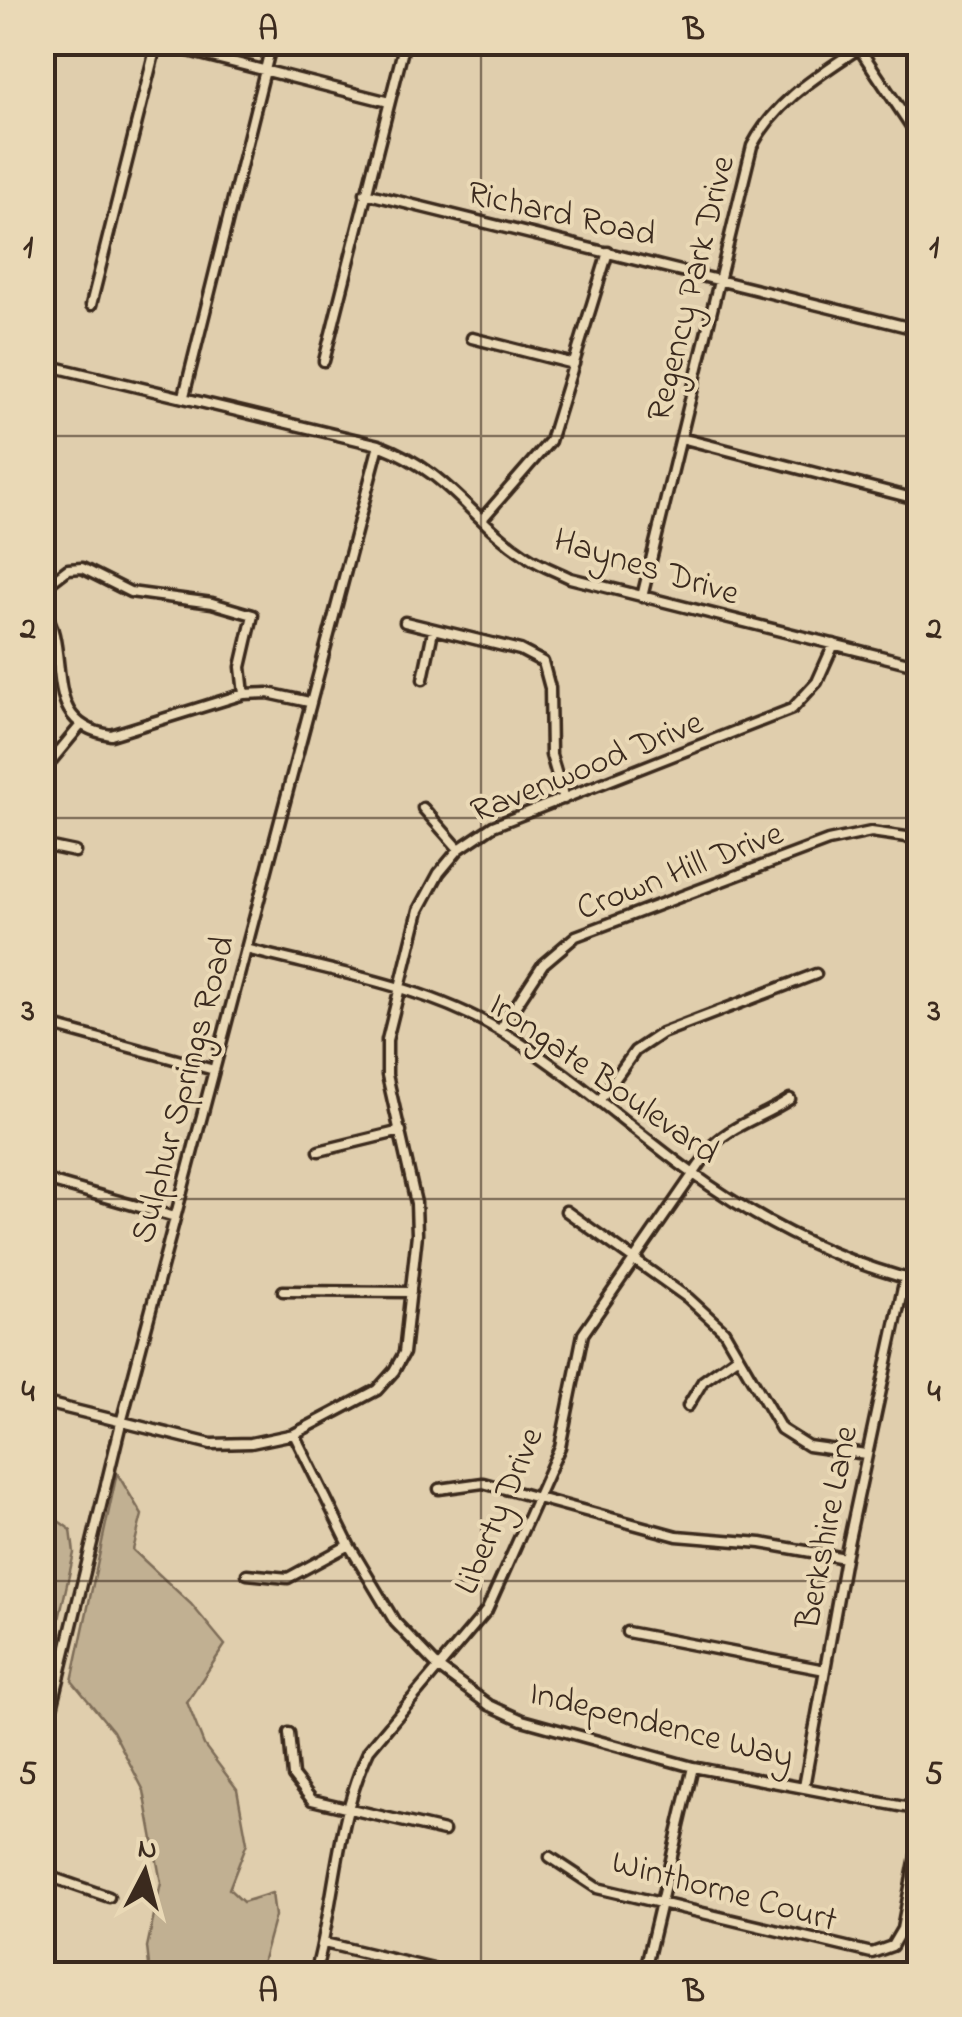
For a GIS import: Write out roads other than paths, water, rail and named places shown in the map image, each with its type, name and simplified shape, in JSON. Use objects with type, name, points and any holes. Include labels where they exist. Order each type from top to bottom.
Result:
[{"type":"street","points":[[184,396],[272,42]]},
{"type":"street","points":[[324,361],[404,42]]},
{"type":"street","points":[[91,305],[156,43],[389,102]]},
{"type":"street","points":[[861,44],[912,126]]},
{"type":"street","name":"Regency Park Drive","points":[[642,597],[752,146],[768,116],[861,44]]},
{"type":"street","name":"Richard Road","points":[[365,193],[720,277],[920,330]]},
{"type":"street","points":[[484,517],[550,440],[608,252]]},
{"type":"street","points":[[472,338],[574,364]]},
{"type":"street","name":"Haynes Drive","points":[[42,364],[379,446],[444,480],[526,557],[570,578],[920,666]]},
{"type":"street","points":[[681,438],[920,500]]},
{"type":"street","name":"Sulphur Springs Road","points":[[42,1749],[121,1422],[308,702],[379,446]]},
{"type":"street","points":[[42,588],[68,569],[82,568],[130,592],[212,603],[253,615],[240,666],[244,694]]},
{"type":"street","points":[[42,606],[53,621],[64,703],[80,726],[111,735],[244,694],[308,702]]},
{"type":"street","points":[[405,622],[520,650],[543,662],[550,688],[551,755],[564,799]]},
{"type":"street","points":[[422,679],[433,631]]},
{"type":"street","name":"Ravenwood Drive","points":[[42,1402],[211,1444],[251,1443],[294,1434],[377,1390],[404,1353],[416,1203],[387,1059],[397,988],[420,910],[438,873],[459,848],[494,826],[792,710],[817,682],[834,644]]},
{"type":"street","points":[[42,772],[80,726]]},
{"type":"street","points":[[423,808],[459,848]]},
{"type":"street","name":"Crown Hill Drive","points":[[500,1030],[543,964],[576,936],[828,841],[872,832],[920,839]]},
{"type":"street","points":[[42,846],[74,852]]},
{"type":"street","name":"Irongate Boulevard","points":[[246,949],[448,1004],[500,1030],[691,1172],[831,1254],[920,1282]]},
{"type":"street","points":[[600,1101],[635,1050],[662,1033],[816,974]]},
{"type":"street","points":[[42,1024],[214,1070]]},
{"type":"street","name":"Liberty Drive","points":[[315,1974],[332,1909],[332,1873],[347,1809],[369,1750],[488,1610],[560,1447],[582,1334],[691,1172],[727,1131],[763,1117],[790,1098]]},
{"type":"street","points":[[319,1151],[401,1131]]},
{"type":"street","points":[[42,1178],[175,1217]]},
{"type":"street","points":[[566,1211],[688,1298],[724,1331],[781,1429],[808,1446],[866,1454]]},
{"type":"street","name":"Berkshire Lane","points":[[804,1786],[845,1558],[905,1278]]},
{"type":"street","points":[[283,1291],[411,1292]]},
{"type":"street","points":[[688,1406],[703,1381],[738,1356]]},
{"type":"street","name":"Independence Way","points":[[294,1434],[349,1546],[395,1622],[439,1668],[488,1705],[522,1720],[693,1767],[920,1810]]},
{"type":"street","points":[[439,1490],[482,1483],[677,1536],[761,1543],[845,1558]]},
{"type":"street","points":[[248,1574],[288,1578],[349,1546]]},
{"type":"street","points":[[627,1632],[825,1670]]},
{"type":"street","points":[[42,1669],[60,1677]]},
{"type":"street","points":[[290,1733],[292,1776],[312,1800],[444,1831]]},
{"type":"street","points":[[644,1974],[693,1767]]},
{"type":"street","name":"Winthorne Court","points":[[550,1857],[597,1888],[872,1953],[892,1946],[902,1929],[920,1835]]},
{"type":"street","points":[[42,1874],[109,1897]]},
{"type":"street","points":[[324,1943],[454,1974]]}]
